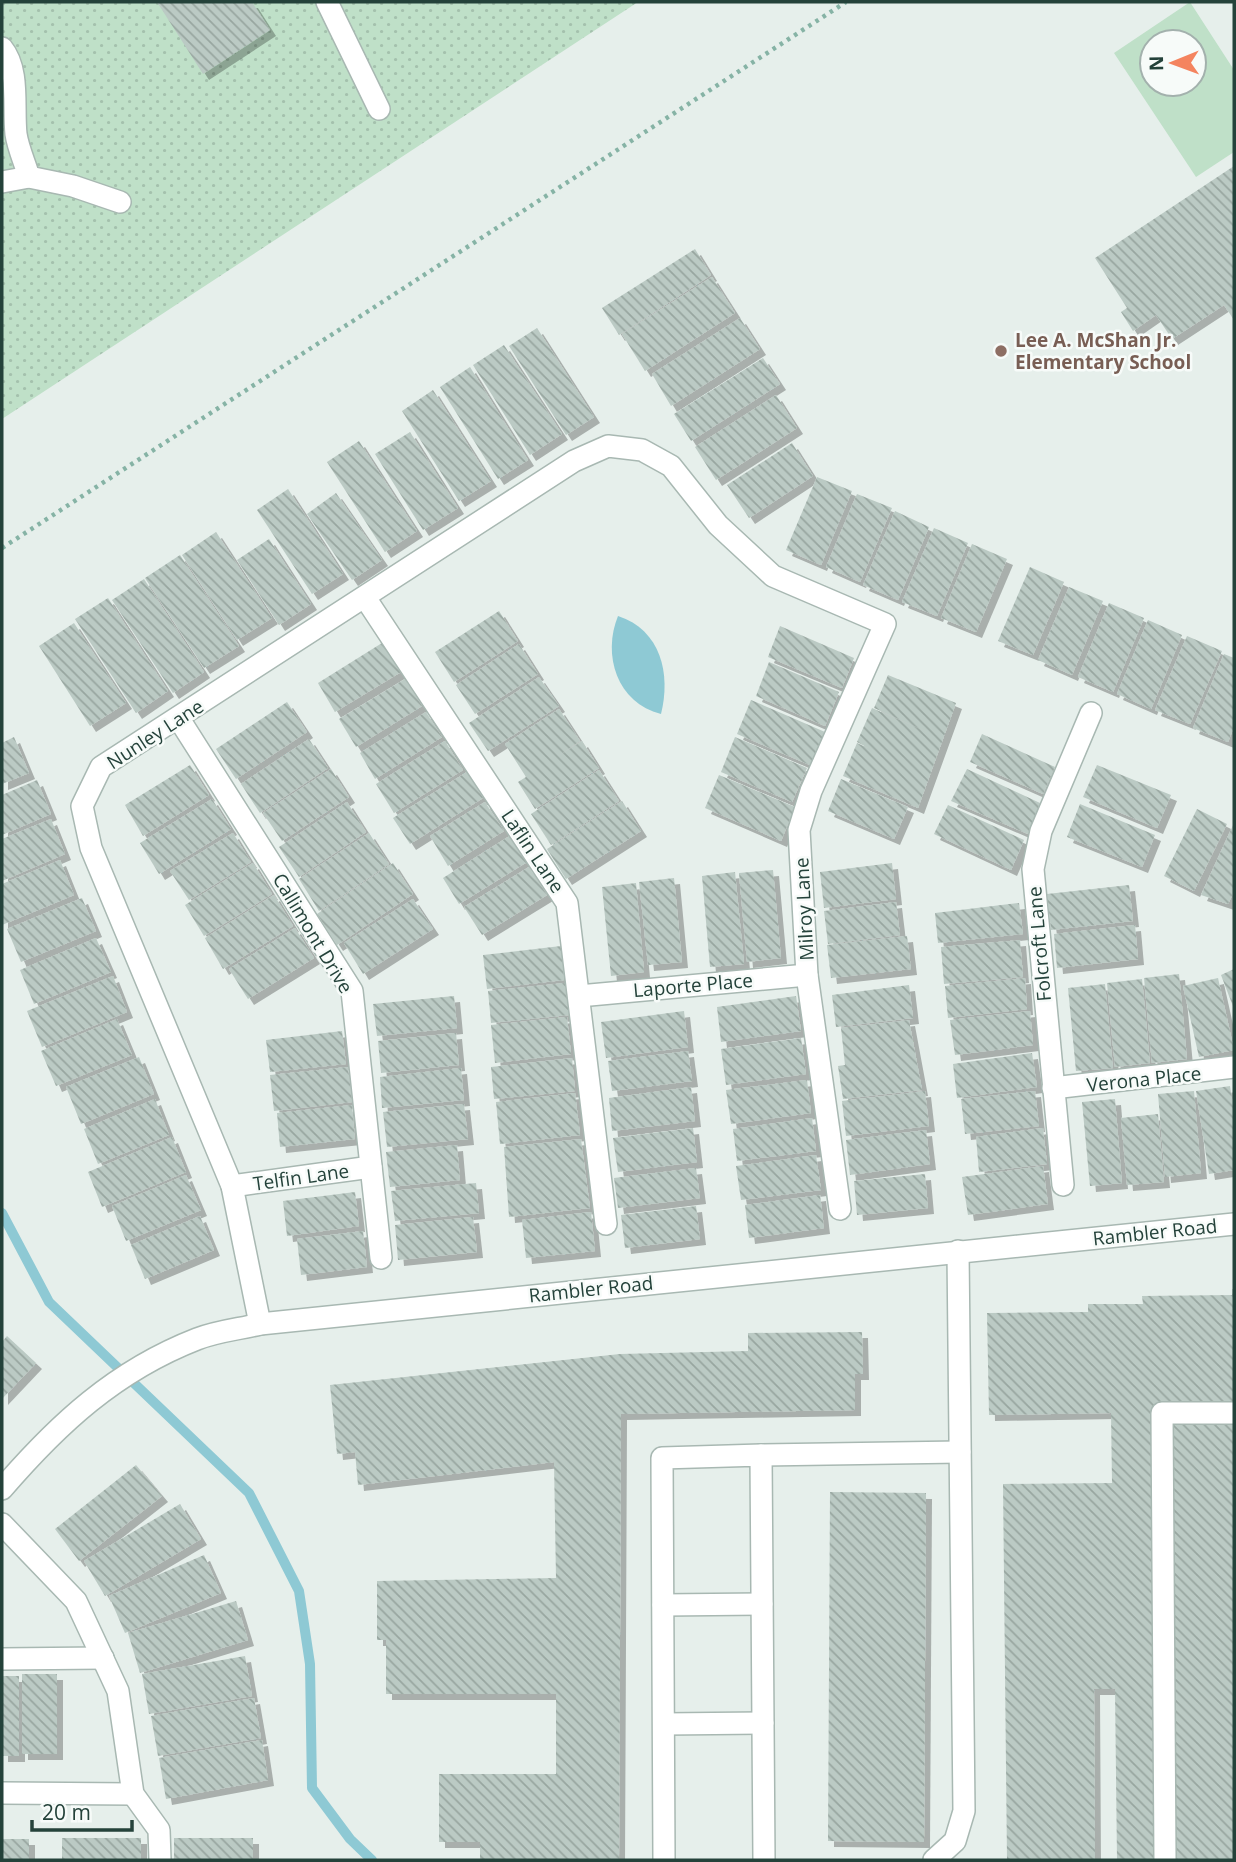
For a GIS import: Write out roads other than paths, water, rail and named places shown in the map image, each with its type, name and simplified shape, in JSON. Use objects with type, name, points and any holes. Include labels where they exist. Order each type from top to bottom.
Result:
[{"type":"street","points":[[327,2],[379,109]]},
{"type":"street","points":[[2,48],[7,54],[13,79],[17,137],[29,177]]},
{"type":"street","points":[[2,181],[29,177],[73,186],[120,202]]},
{"type":"street","name":"Nunley Lane","points":[[260,1324],[232,1186],[91,848],[82,806],[102,768],[366,599],[574,461],[608,446],[642,450],[671,466],[718,525],[774,576],[884,624]]},
{"type":"street","name":"Laflin Lane","points":[[366,599],[567,903],[606,1224]]},
{"type":"street","name":"Milroy Lane","points":[[840,1209],[807,975],[799,830],[811,791],[884,624]]},
{"type":"street","name":"Folcroft Lane","points":[[1063,1185],[1032,869],[1041,831],[1091,713]]},
{"type":"street","name":"Callimont Drive","points":[[179,719],[352,991],[381,1258]]},
{"type":"street","name":"Laporte Place","points":[[579,996],[807,975]]},
{"type":"street","name":"Verona Place","points":[[1054,1088],[1234,1067]]},
{"type":"street","name":"Telfin Lane","points":[[232,1186],[371,1167]]},
{"type":"street","name":"Rambler Road","points":[[2,1489],[86,1403],[111,1383],[200,1338],[260,1324],[1234,1224]]},
{"type":"street","points":[[934,1860],[955,1841],[964,1811],[958,1251]]},
{"type":"street","points":[[1165,1860],[1162,1413],[1234,1413]]},
{"type":"street","points":[[664,1860],[662,1458],[960,1452]]},
{"type":"street","points":[[761,1455],[764,1860]]},
{"type":"street","points":[[2,1524],[76,1601],[103,1658],[118,1691],[133,1794],[159,1830],[160,1860]]},
{"type":"street","points":[[663,1605],[762,1604]]},
{"type":"street","points":[[2,1659],[103,1658]]},
{"type":"street","points":[[663,1724],[763,1723]]},
{"type":"street","points":[[2,1793],[133,1794]]},
{"type":"water","points":[[618,616],[644,632],[659,655],[665,684],[661,714],[633,700],[617,676],[612,646]]},
{"type":"waterway","points":[[2,1213],[49,1302],[249,1493],[299,1591],[310,1664],[312,1788],[350,1839],[372,1860]]},
{"type":"place","name":"Lee A. McShan Jr. Elementary School","points":[[1001,351]]}]
